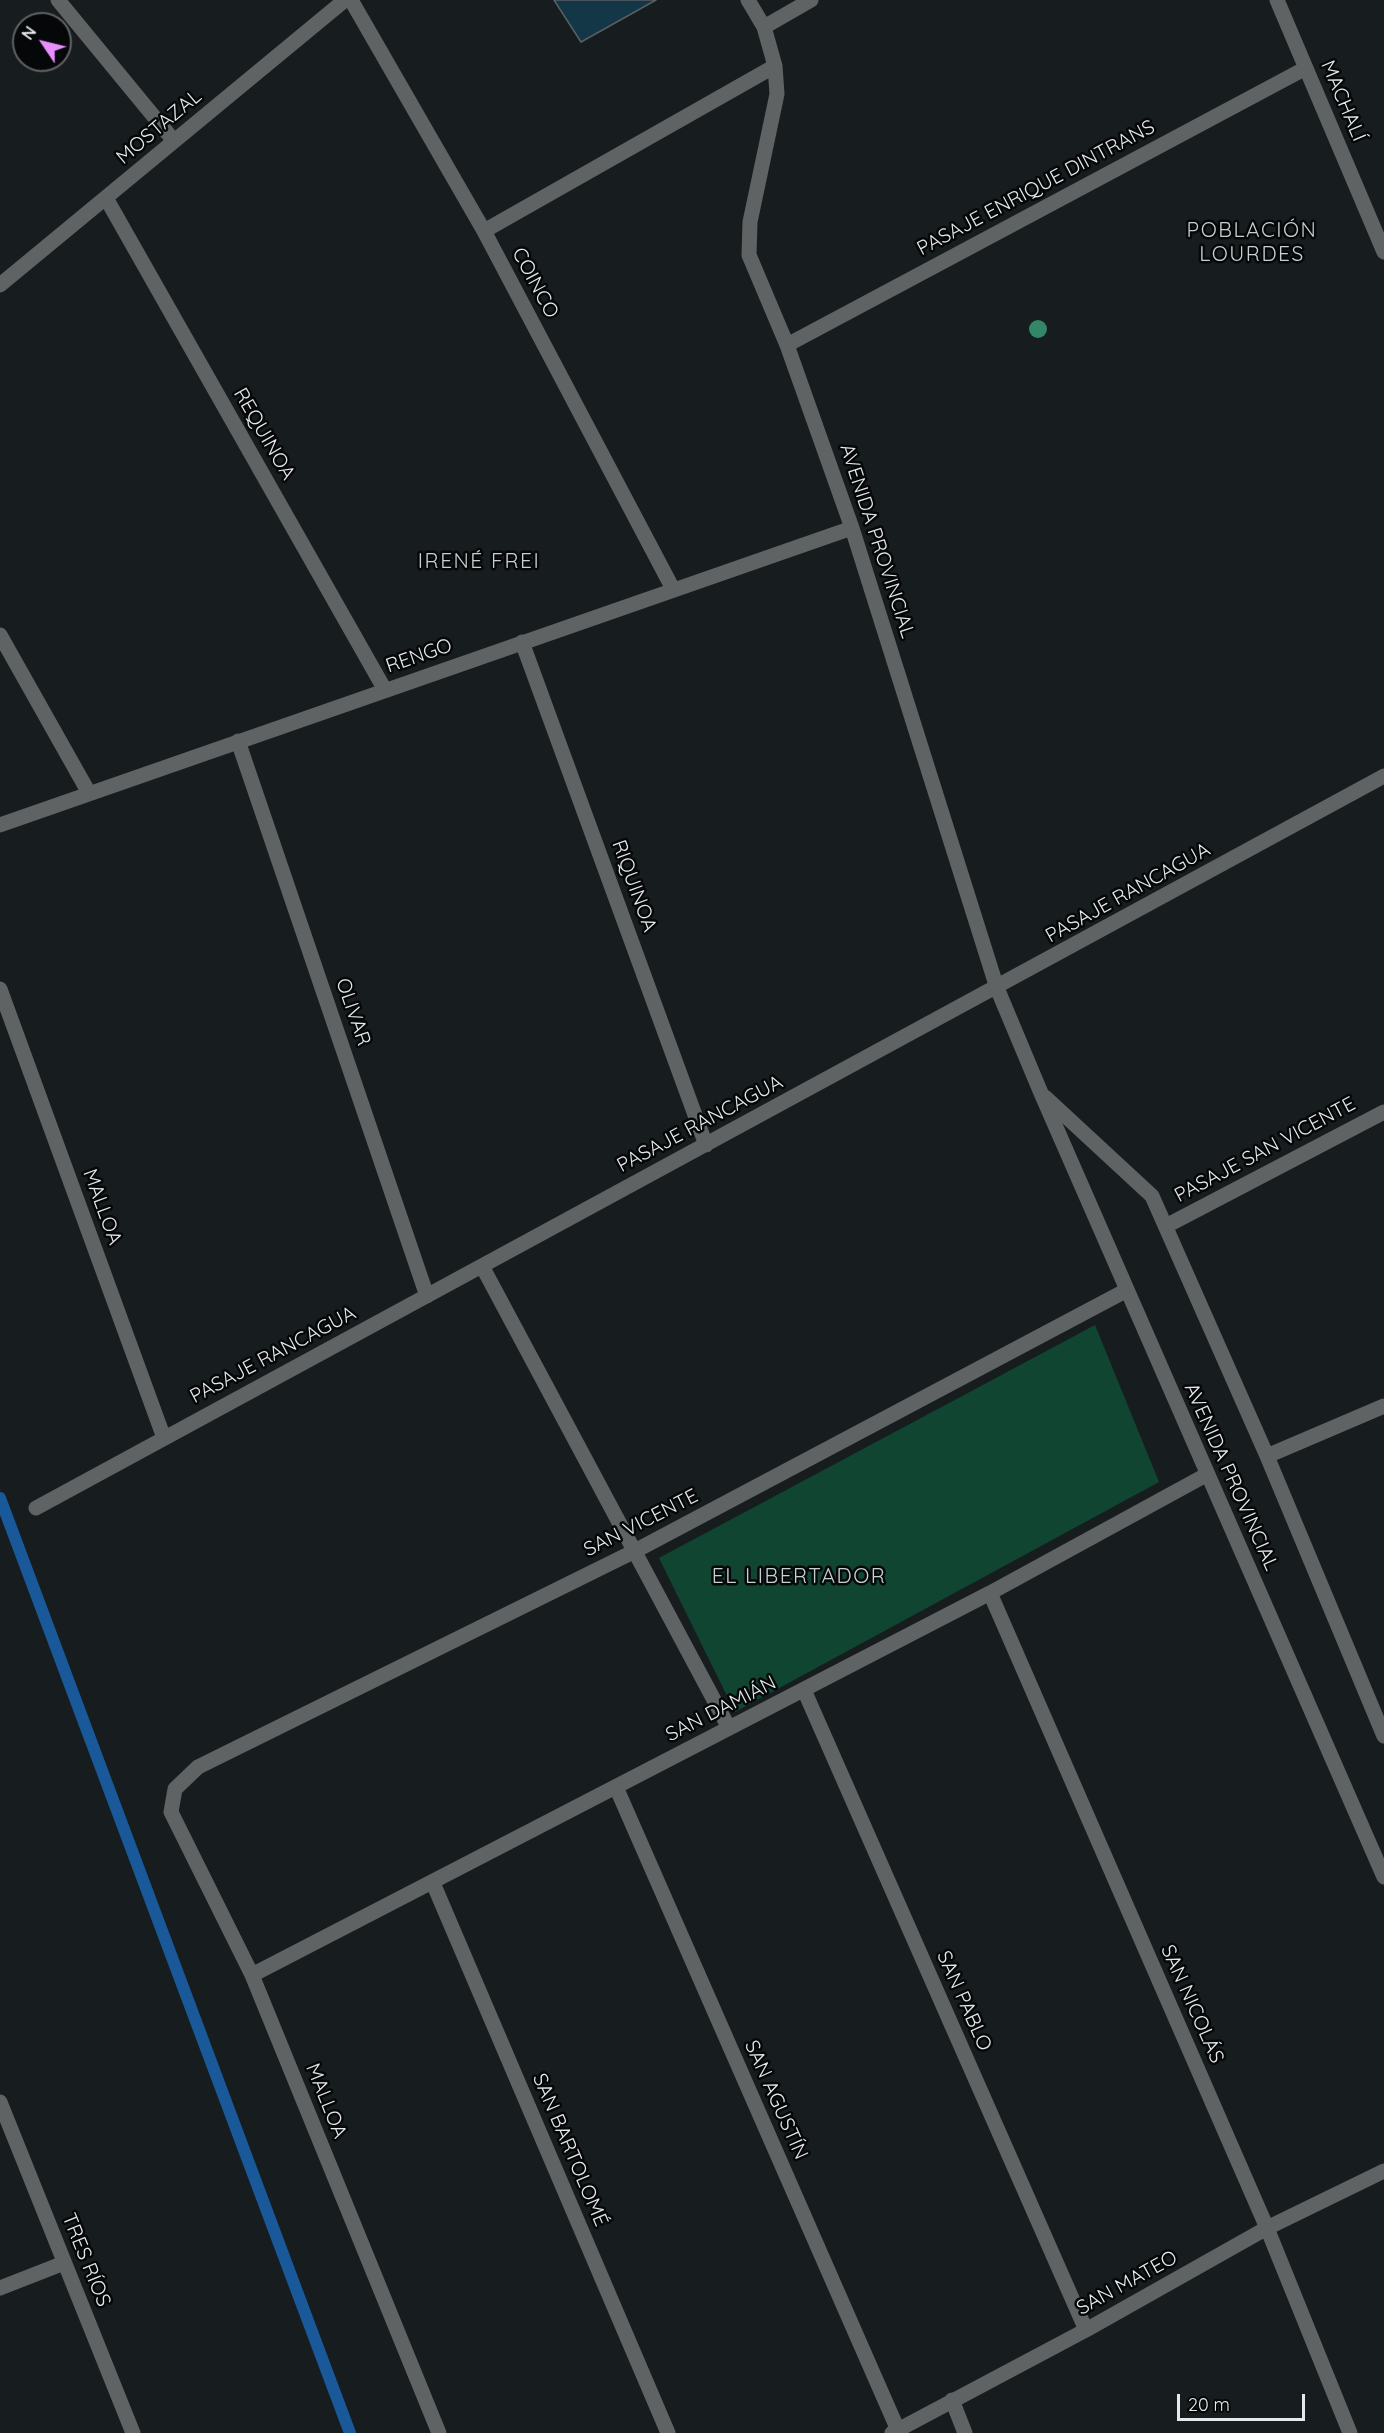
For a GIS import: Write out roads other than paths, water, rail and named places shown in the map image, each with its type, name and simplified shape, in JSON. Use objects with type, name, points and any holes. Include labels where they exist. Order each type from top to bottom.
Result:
[{"type":"street","points":[[58,0],[174,141]]},
{"type":"street","name":"MOSTAZAL","points":[[0,285],[345,0]]},
{"type":"street","name":"COINCO","points":[[351,0],[484,231],[673,590]]},
{"type":"street","name":"AVENIDA PROVINCIAL","points":[[748,0],[764,27],[775,66],[777,94],[748,237],[749,255],[786,345],[852,528],[998,988],[1206,1474],[1384,1877]]},
{"type":"street","points":[[764,27],[811,0]]},
{"type":"street","name":"MACHALÍ","points":[[1277,0],[1384,252]]},
{"type":"street","points":[[484,231],[775,66]]},
{"type":"street","name":"PASAJE ENRIQUE DINTRANS","points":[[786,345],[1306,68]]},
{"type":"street","name":"REQUINOA","points":[[106,198],[385,690]]},
{"type":"street","name":"RENGO","points":[[0,825],[852,528]]},
{"type":"street","points":[[0,635],[89,793]]},
{"type":"street","name":"RIQUINOA","points":[[522,642],[706,1145]]},
{"type":"street","name":"OLIVAR","points":[[238,741],[427,1296]]},
{"type":"street","name":"PASAJE RANCAGUA","points":[[36,1508],[998,988],[1384,776]]},
{"type":"street","name":"MALLOA","points":[[0,989],[164,1438]]},
{"type":"street","name":"AVENIDA PROVINCIAL","points":[[1041,1093],[1152,1196],[1267,1456],[1384,1736]]},
{"type":"street","name":"PASAJE SAN VICENTE","points":[[1166,1226],[1384,1112]]},
{"type":"street","points":[[482,1266],[729,1728]]},
{"type":"street","name":"SAN VICENTE","points":[[174,1789],[198,1767],[635,1551],[1127,1290]]},
{"type":"street","points":[[1267,1456],[1384,1406]]},
{"type":"street","name":"SAN DAMIÁN","points":[[252,1975],[990,1593],[1206,1474]]},
{"type":"street","name":"SAN NICOLÁS","points":[[990,1593],[1267,2228],[1350,2433]]},
{"type":"street","name":"SAN PABLO","points":[[804,1690],[1086,2330]]},
{"type":"street","name":"SAN AGUSTÍN","points":[[616,1787],[895,2431]]},
{"type":"street","name":"MALLOA","points":[[174,1789],[171,1812],[252,1975],[439,2433]]},
{"type":"street","name":"SAN BARTOLOMÉ","points":[[433,1883],[668,2433]]},
{"type":"street","name":"TRES RÍOS","points":[[0,2102],[133,2433]]},
{"type":"street","name":"SAN MATEO","points":[[895,2431],[1086,2330],[1267,2228],[1384,2171]]},
{"type":"street","points":[[0,2288],[64,2263]]},
{"type":"street","points":[[952,2400],[965,2433]]},
{"type":"waterway","points":[[0,1498],[350,2433]]},
{"type":"district","name":"POBLACIÓN LOURDES","points":[[1252,243]]},
{"type":"district","name":"IRENÉ FREI","points":[[479,562]]},
{"type":"district","name":"EL LIBERTADOR","points":[[799,1577]]}]
